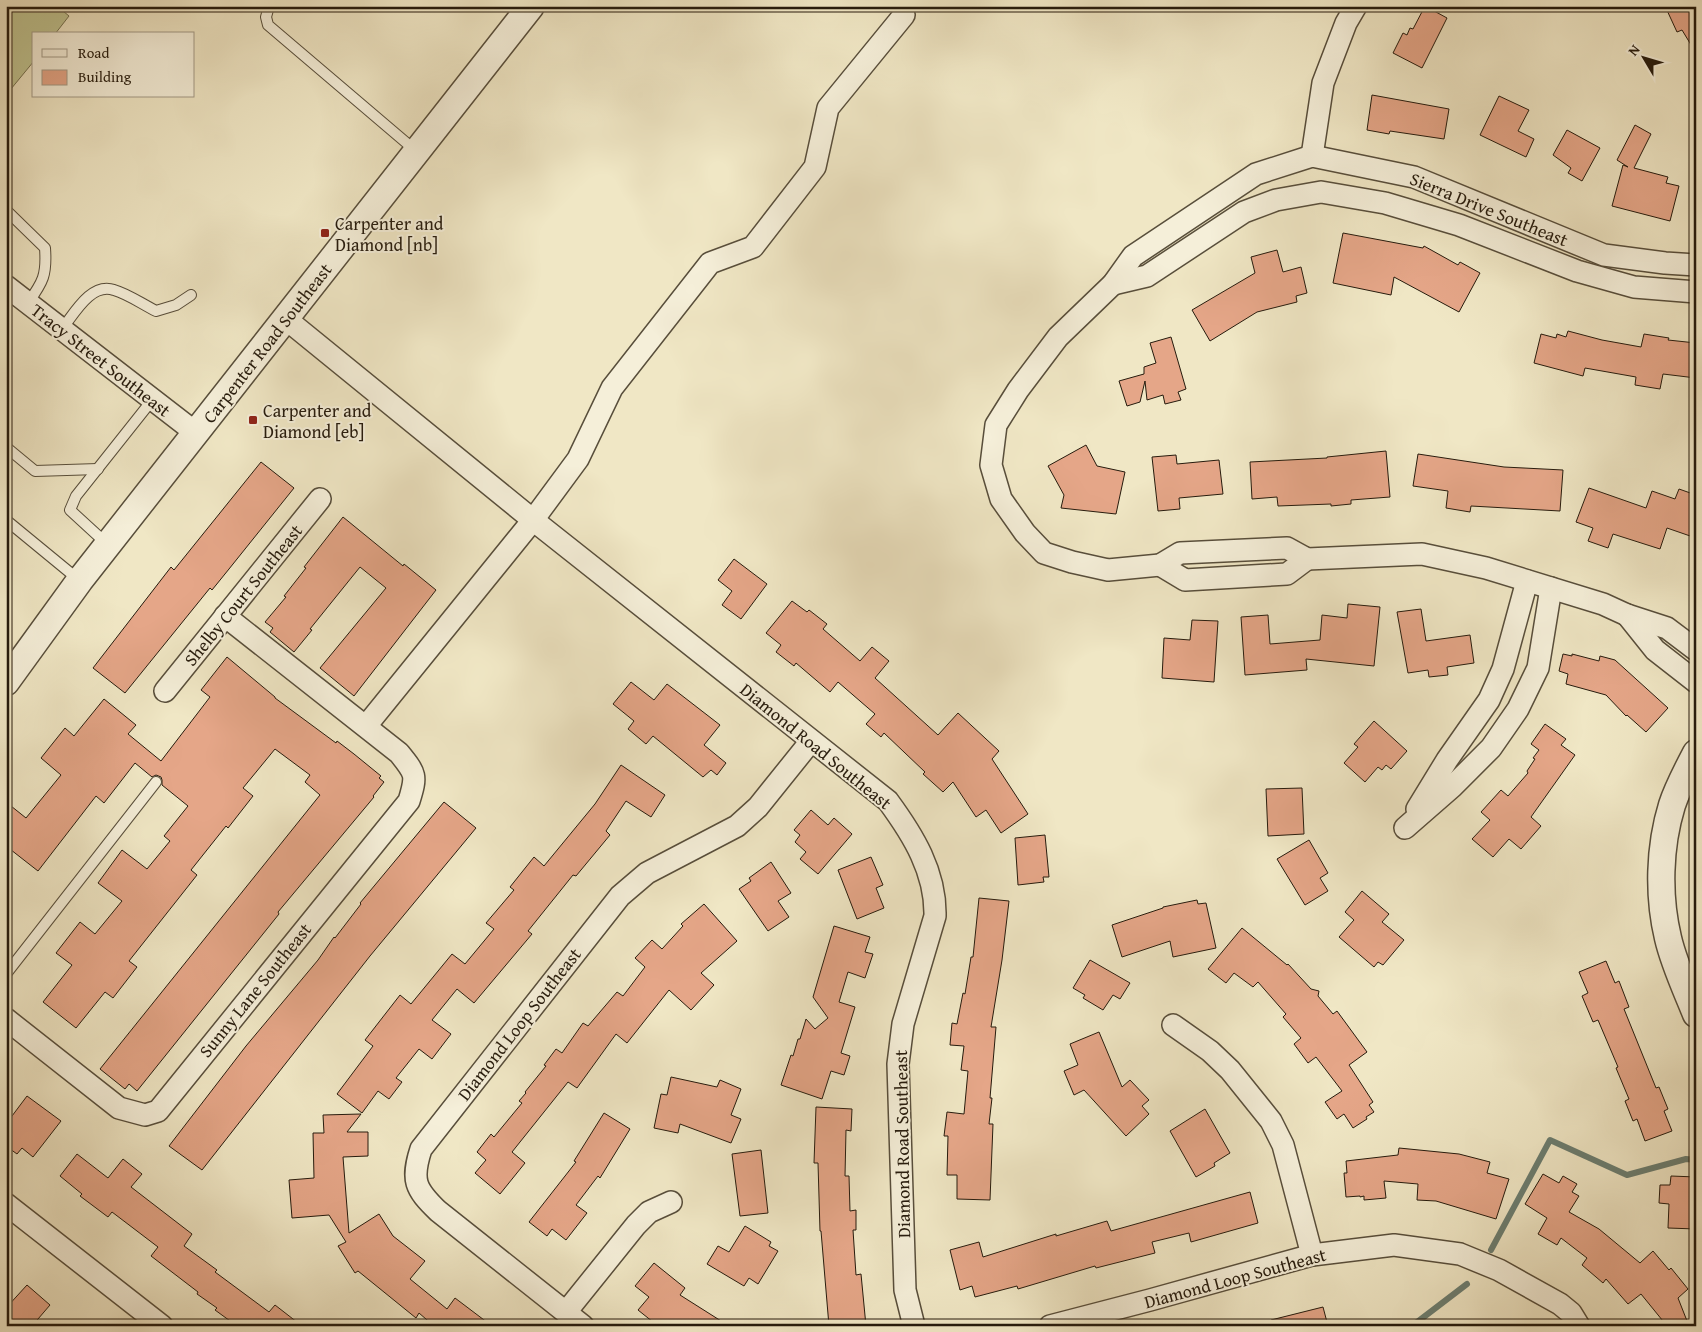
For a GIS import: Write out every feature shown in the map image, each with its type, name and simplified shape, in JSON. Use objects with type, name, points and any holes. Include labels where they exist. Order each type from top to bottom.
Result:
[{"type":"street","name":"Carpenter Road Southeast","points":[[6,682],[80,580],[531,6]]},
{"type":"street","points":[[1312,156],[1323,83],[1346,23],[1356,6]]},
{"type":"street","points":[[366,726],[533,520],[578,459],[612,388],[710,263],[753,247],[815,167],[828,108],[904,15]]},
{"type":"street","name":"Sierra Drive Southeast","points":[[1696,265],[1604,256],[1414,177],[1312,156],[1256,174],[1133,256],[1113,284],[1058,337],[1018,390],[996,425],[991,465],[1001,499],[1025,533],[1044,553],[1072,562],[1108,570],[1160,565],[1185,580],[1287,574],[1308,560],[1422,554],[1486,568],[1604,604],[1667,628],[1696,650]]},
{"type":"street","name":"Sierra Drive Southeast","points":[[1113,284],[1147,276],[1244,212],[1276,200],[1321,192],[1384,203],[1458,225],[1577,271],[1634,287],[1696,292]]},
{"type":"street","name":"Tracy Street Southeast","points":[[6,286],[196,433]]},
{"type":"street","name":"Diamond Road Southeast","points":[[286,320],[533,520],[888,801],[904,823],[926,862],[935,898],[934,916],[904,1024],[898,1064],[905,1290],[914,1326]]},
{"type":"street","name":"Shelby Court Southeast","points":[[165,691],[320,499]]},
{"type":"street","points":[[1528,581],[1504,669],[1488,700],[1447,760],[1405,828],[1452,787],[1491,748],[1518,709],[1538,668],[1551,588]]},
{"type":"street","name":"Sierra Drive Southeast","points":[[1627,614],[1655,650],[1696,682]]},
{"type":"street","name":"Sunny Lane Southeast","points":[[6,1019],[119,1108],[145,1115],[158,1110],[409,801],[415,781],[411,768],[399,753],[225,616]]},
{"type":"street","name":"Diamond Loop Southeast","points":[[583,1326],[438,1211],[422,1196],[416,1177],[416,1166],[421,1149],[620,896],[647,873],[737,826],[758,807],[811,740]]},
{"type":"street","points":[[1696,753],[1685,773],[1672,806],[1664,840],[1662,910],[1668,940],[1696,1014]]},
{"type":"street","points":[[1173,1025],[1210,1051],[1223,1063],[1272,1121],[1283,1145],[1312,1254]]},
{"type":"street","points":[[566,1312],[636,1225],[649,1212],[671,1202]]},
{"type":"street","points":[[8,1210],[162,1326]]},
{"type":"street","name":"Diamond Loop Southeast","points":[[1050,1326],[1312,1254],[1394,1245],[1460,1254],[1499,1270],[1560,1304],[1571,1313],[1579,1326]]},
{"type":"lane","points":[[269,6],[266,17],[268,25],[417,152]]},
{"type":"lane","points":[[6,210],[45,248],[46,265],[42,283],[28,303]]},
{"type":"lane","points":[[62,329],[88,297],[100,289],[113,289],[156,311],[176,305],[191,295]]},
{"type":"lane","points":[[108,545],[70,510],[76,496],[152,400]]},
{"type":"lane","points":[[6,447],[34,471],[98,469]]},
{"type":"lane","points":[[6,520],[80,580]]},
{"type":"lane","points":[[6,974],[156,782]]},
{"type":"green space","points":[[6,6],[57,6],[69,16],[57,32],[32,32],[32,63],[6,95]]},
{"type":"building","points":[[1425,6],[1447,18],[1422,68],[1393,53],[1403,33],[1407,35],[1410,28],[1413,29]]},
{"type":"building","points":[[1665,6],[1696,6],[1696,53],[1682,30],[1677,32]]},
{"type":"building","points":[[1372,95],[1449,109],[1444,139],[1390,131],[1389,134],[1367,130]]},
{"type":"building","points":[[1499,96],[1529,110],[1518,131],[1534,139],[1526,157],[1480,135]]},
{"type":"building","points":[[1635,125],[1651,134],[1634,168],[1668,177],[1666,183],[1679,186],[1670,221],[1612,206],[1623,165],[1628,167],[1617,160]]},
{"type":"building","points":[[1567,130],[1600,148],[1582,181],[1568,173],[1571,168],[1553,155]]},
{"type":"building","points":[[1343,233],[1423,248],[1424,246],[1458,265],[1460,262],[1480,273],[1459,312],[1394,277],[1391,295],[1333,283]]},
{"type":"building","points":[[1277,250],[1283,272],[1301,267],[1307,293],[1296,296],[1297,302],[1257,312],[1210,341],[1192,310],[1255,273],[1251,257]]},
{"type":"building","points":[[1568,331],[1602,340],[1641,347],[1644,334],[1669,338],[1668,340],[1696,343],[1696,378],[1663,374],[1660,389],[1635,385],[1636,377],[1585,368],[1583,376],[1534,363],[1541,334],[1556,338],[1557,334],[1566,337]]},
{"type":"building","points":[[1171,337],[1186,389],[1178,392],[1181,400],[1165,404],[1163,395],[1147,400],[1145,381],[1140,402],[1127,406],[1119,381],[1144,374],[1144,367],[1156,363],[1150,343]]},
{"type":"building","points":[[1086,445],[1097,466],[1125,472],[1116,514],[1061,508],[1064,495],[1048,466]]},
{"type":"building","points":[[1386,451],[1390,497],[1351,500],[1351,504],[1331,506],[1331,504],[1278,506],[1277,497],[1252,499],[1250,462],[1327,458]]},
{"type":"building","points":[[1418,454],[1504,467],[1563,470],[1560,511],[1471,506],[1470,512],[1446,508],[1448,491],[1413,486]]},
{"type":"building","points":[[1176,455],[1177,464],[1219,460],[1223,494],[1179,498],[1180,509],[1158,511],[1152,457]]},
{"type":"building","points":[[261,462],[294,488],[212,590],[210,588],[125,693],[93,668],[171,567],[174,570]]},
{"type":"building","points":[[1589,488],[1646,508],[1652,491],[1675,499],[1679,489],[1696,495],[1696,538],[1667,528],[1660,549],[1613,534],[1608,548],[1588,541],[1593,528],[1576,522]]},
{"type":"building","points":[[343,517],[436,590],[354,696],[320,668],[386,588],[360,567],[294,652],[270,632],[273,628],[265,622],[286,597],[284,596],[306,568],[304,567]]},
{"type":"building","points":[[734,559],[767,584],[741,619],[722,605],[732,591],[718,580]]},
{"type":"building","points":[[792,601],[807,612],[809,610],[827,624],[823,629],[860,661],[872,647],[889,661],[875,678],[938,735],[958,713],[999,751],[992,759],[1028,814],[1001,833],[986,810],[976,817],[953,782],[943,792],[884,733],[881,737],[866,724],[875,714],[838,682],[830,692],[796,663],[794,666],[776,652],[781,645],[766,633]]},
{"type":"building","points":[[1348,604],[1380,607],[1374,666],[1306,659],[1307,670],[1245,675],[1241,617],[1268,615],[1270,644],[1320,640],[1322,615],[1347,618]]},
{"type":"building","points":[[1421,609],[1426,641],[1470,635],[1474,663],[1447,667],[1448,675],[1429,677],[1428,670],[1408,673],[1397,612]]},
{"type":"building","points":[[1192,620],[1218,621],[1214,682],[1162,678],[1164,638],[1190,640]]},
{"type":"building","points":[[1563,654],[1572,656],[1572,654],[1599,661],[1600,656],[1615,660],[1668,708],[1646,732],[1626,716],[1606,695],[1566,684],[1568,674],[1559,671]]},
{"type":"building","points":[[227,657],[275,698],[354,754],[381,776],[379,778],[384,782],[374,797],[278,912],[279,914],[137,1091],[129,1084],[125,1089],[100,1069],[320,795],[305,782],[310,775],[275,749],[243,788],[253,796],[191,870],[197,875],[129,961],[137,967],[113,998],[105,992],[76,1028],[43,1002],[72,965],[56,953],[80,922],[95,934],[122,901],[98,883],[122,850],[147,869],[170,841],[164,836],[188,806],[162,785],[161,777],[156,775],[152,777],[135,763],[104,803],[96,796],[38,871],[6,846],[6,802],[26,818],[61,775],[41,758],[65,728],[74,736],[104,699],[136,725],[128,734],[161,761],[210,697],[201,690]]},
{"type":"building","points":[[631,682],[654,700],[667,684],[720,725],[704,745],[726,763],[717,775],[711,770],[703,777],[653,736],[646,744],[628,729],[634,721],[613,704]]},
{"type":"building","points":[[1374,721],[1407,751],[1391,769],[1386,765],[1382,770],[1378,767],[1365,782],[1344,763],[1358,747],[1354,744]]},
{"type":"building","points":[[1545,724],[1566,739],[1561,745],[1575,755],[1531,817],[1541,826],[1521,849],[1509,839],[1493,857],[1472,839],[1490,820],[1481,812],[1501,790],[1508,796],[1528,773],[1527,771],[1535,759],[1533,758],[1539,750],[1531,744]]},
{"type":"building","points":[[621,765],[665,795],[651,817],[626,801],[606,831],[610,835],[576,876],[573,875],[528,931],[532,934],[474,1003],[457,989],[432,1020],[451,1034],[432,1059],[419,1049],[396,1078],[402,1082],[389,1099],[378,1091],[362,1113],[337,1094],[373,1046],[365,1040],[400,995],[411,1004],[452,954],[465,964],[494,929],[486,923],[514,890],[510,887],[534,857],[544,866],[595,804]]},
{"type":"building","points":[[1302,788],[1304,834],[1268,836],[1266,789]]},
{"type":"building","points":[[444,802],[476,828],[370,956],[202,1170],[169,1146],[246,1046],[318,960],[360,903]]},
{"type":"building","points":[[811,810],[828,825],[834,818],[852,834],[818,874],[800,859],[806,852],[795,842],[800,835],[794,830]]},
{"type":"building","points":[[1045,835],[1049,877],[1043,877],[1044,882],[1018,885],[1015,838]]},
{"type":"building","points":[[1309,840],[1328,873],[1320,878],[1328,891],[1305,905],[1277,859]]},
{"type":"building","points":[[871,857],[883,885],[876,888],[884,908],[857,919],[838,870]]},
{"type":"building","points":[[771,862],[791,893],[778,901],[789,917],[768,931],[739,889],[751,881],[749,878]]},
{"type":"building","points":[[1362,891],[1389,914],[1382,922],[1404,940],[1383,965],[1378,962],[1374,967],[1339,937],[1354,920],[1345,912]]},
{"type":"building","points":[[979,898],[1009,901],[991,1027],[996,1027],[989,1124],[993,1124],[990,1200],[957,1199],[957,1175],[947,1175],[948,1136],[944,1136],[947,1112],[964,1114],[968,1071],[961,1070],[964,1046],[950,1045],[952,1023],[957,1024],[963,993],[965,994],[971,957],[973,957]]},
{"type":"building","points":[[1197,900],[1198,904],[1206,903],[1216,948],[1173,957],[1170,941],[1122,957],[1112,925],[1163,907]]},
{"type":"building","points":[[704,904],[737,941],[701,973],[714,985],[691,1010],[669,990],[627,1043],[616,1034],[577,1088],[568,1082],[512,1152],[525,1163],[500,1194],[475,1173],[486,1160],[477,1152],[491,1134],[494,1137],[522,1103],[519,1101],[546,1066],[544,1065],[556,1049],[562,1053],[583,1023],[588,1026],[617,992],[623,996],[645,967],[635,958],[652,940],[662,949],[683,926],[681,924]]},
{"type":"building","points":[[834,926],[870,937],[865,952],[873,954],[865,978],[848,972],[839,1002],[855,1007],[841,1053],[850,1056],[844,1075],[831,1071],[822,1099],[781,1085],[806,1019],[815,1029],[828,1018],[813,997]]},
{"type":"building","points":[[1242,928],[1288,964],[1311,989],[1319,991],[1318,996],[1333,1014],[1337,1011],[1367,1052],[1349,1065],[1373,1102],[1369,1105],[1374,1112],[1353,1128],[1344,1114],[1337,1119],[1325,1102],[1342,1091],[1316,1057],[1308,1063],[1294,1044],[1301,1038],[1283,1017],[1286,1014],[1258,982],[1253,987],[1234,973],[1226,983],[1208,969]]},
{"type":"building","points":[[1090,960],[1130,983],[1120,999],[1113,995],[1103,1010],[1083,998],[1085,995],[1073,988]]},
{"type":"building","points":[[1606,961],[1615,983],[1619,981],[1629,1007],[1624,1009],[1656,1088],[1659,1087],[1668,1109],[1664,1111],[1672,1131],[1645,1141],[1637,1119],[1633,1121],[1625,1101],[1629,1099],[1598,1020],[1593,1022],[1582,996],[1588,993],[1579,972]]},
{"type":"building","points":[[1099,1032],[1122,1087],[1130,1080],[1149,1100],[1142,1106],[1149,1114],[1126,1136],[1084,1090],[1074,1095],[1064,1071],[1078,1065],[1070,1044]]},
{"type":"building","points":[[671,1077],[717,1087],[720,1080],[741,1089],[731,1115],[741,1119],[731,1143],[680,1124],[678,1133],[654,1128],[661,1094],[667,1095]]},
{"type":"building","points":[[27,1096],[61,1121],[33,1157],[22,1148],[17,1154],[6,1146],[6,1124]]},
{"type":"building","points":[[816,1107],[852,1109],[851,1131],[846,1130],[845,1176],[849,1176],[850,1211],[856,1210],[856,1230],[853,1230],[856,1275],[861,1274],[866,1326],[829,1326],[820,1231],[818,1163],[814,1163]]},
{"type":"building","points":[[1205,1109],[1230,1153],[1214,1163],[1215,1166],[1196,1177],[1170,1131]]},
{"type":"building","points":[[604,1113],[630,1129],[600,1178],[598,1176],[576,1205],[587,1213],[566,1240],[552,1229],[547,1236],[529,1222],[576,1162],[574,1161]]},
{"type":"building","points":[[361,1114],[347,1132],[368,1132],[368,1156],[343,1157],[349,1233],[379,1214],[393,1236],[425,1261],[410,1279],[447,1309],[455,1298],[492,1326],[434,1326],[419,1313],[416,1318],[358,1271],[355,1273],[338,1246],[346,1242],[329,1215],[292,1218],[289,1180],[314,1178],[313,1133],[324,1133],[323,1115]]},
{"type":"building","points":[[1399,1148],[1459,1154],[1490,1162],[1487,1173],[1509,1179],[1496,1219],[1436,1201],[1417,1200],[1418,1184],[1384,1181],[1386,1198],[1364,1200],[1364,1196],[1346,1197],[1344,1173],[1347,1173],[1346,1161],[1398,1155]]},
{"type":"building","points":[[761,1150],[768,1213],[740,1216],[732,1154]]},
{"type":"building","points":[[77,1154],[108,1178],[123,1159],[142,1174],[131,1187],[192,1234],[184,1246],[217,1270],[215,1272],[269,1312],[275,1305],[302,1326],[237,1326],[215,1310],[217,1308],[151,1256],[158,1247],[112,1212],[108,1217],[80,1196],[82,1194],[60,1176]]},
{"type":"building","points":[[1543,1174],[1559,1183],[1563,1176],[1577,1184],[1572,1192],[1579,1196],[1569,1212],[1599,1229],[1640,1263],[1653,1251],[1669,1270],[1671,1268],[1688,1289],[1678,1298],[1689,1326],[1667,1326],[1641,1294],[1628,1304],[1606,1279],[1603,1283],[1582,1265],[1587,1258],[1561,1238],[1557,1245],[1538,1234],[1547,1218],[1525,1204]]},
{"type":"building","points":[[1671,1176],[1696,1177],[1696,1229],[1668,1228],[1669,1204],[1659,1203],[1660,1185],[1670,1185]]},
{"type":"building","points":[[1250,1192],[1258,1223],[1191,1242],[1189,1233],[1152,1242],[1155,1253],[1096,1268],[1095,1266],[1018,1289],[1017,1286],[975,1297],[972,1286],[960,1290],[950,1250],[979,1242],[983,1257],[1056,1234],[1056,1236],[1107,1221],[1111,1231]]},
{"type":"building","points":[[745,1226],[771,1242],[769,1246],[778,1251],[758,1284],[749,1278],[744,1286],[707,1264],[718,1246],[729,1252]]},
{"type":"building","points":[[654,1263],[685,1288],[680,1295],[729,1326],[658,1326],[638,1310],[649,1297],[635,1286]]},
{"type":"building","points":[[27,1285],[50,1305],[32,1326],[6,1326],[6,1308]]},
{"type":"building","points":[[1323,1307],[1328,1326],[1271,1326],[1271,1320]]},
{"type":"waterway","points":[[1491,1250],[1550,1140],[1627,1175],[1686,1159],[1696,1160]]},
{"type":"waterway","points":[[1412,1326],[1467,1284]]},
{"type":"place","name":"Carpenter and Diamond [nb]","points":[[325,233]]},
{"type":"place","name":"Carpenter and Diamond [eb]","points":[[253,420]]}]
